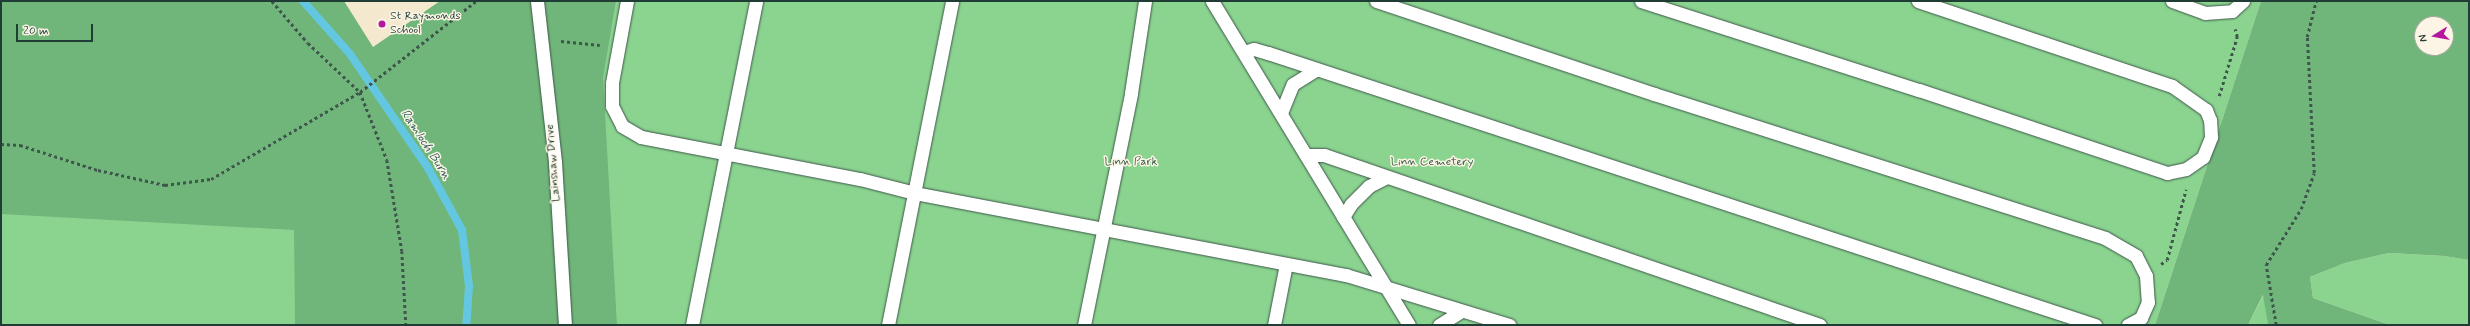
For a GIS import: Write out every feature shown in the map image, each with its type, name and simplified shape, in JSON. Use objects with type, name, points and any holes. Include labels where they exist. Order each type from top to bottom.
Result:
[{"type":"lane","name":"Lainshaw Drive","points":[[537,1],[555,162],[566,325]]},
{"type":"lane","points":[[627,1],[612,83],[612,106],[622,126],[641,137],[727,155],[860,179],[915,193],[1286,264],[1385,286],[1461,312],[1510,325]]},
{"type":"lane","points":[[692,325],[727,155],[756,1]]},
{"type":"lane","points":[[888,325],[952,1]]},
{"type":"lane","points":[[1084,325],[1102,228],[1131,93],[1145,1]]},
{"type":"lane","points":[[1212,1],[1409,325]]},
{"type":"lane","points":[[1376,1],[1654,94],[2105,238],[2136,256],[2146,276],[2148,302],[2141,318],[2128,325]]},
{"type":"lane","points":[[1641,1],[1927,92],[2129,162],[2167,173],[2186,169],[2203,157],[2211,137],[2210,120],[2206,110],[2172,86],[1918,1]]},
{"type":"lane","points":[[2172,1],[2205,13],[2232,11],[2243,1]]},
{"type":"lane","points":[[1244,52],[1254,49],[2094,325]]},
{"type":"lane","points":[[1281,113],[1293,84],[1316,70]]},
{"type":"lane","points":[[1306,155],[1324,155],[1820,325]]},
{"type":"lane","points":[[1343,217],[1351,204],[1369,186],[1387,177]]},
{"type":"lane","points":[[1274,325],[1286,264]]},
{"type":"lane","points":[[1439,325],[1461,312]]},
{"type":"path","points":[[272,1],[308,43],[360,92],[387,160],[402,251],[406,325]]},
{"type":"path","points":[[1,144],[20,145],[98,170],[165,185],[211,179],[360,92],[476,1]]},
{"type":"path","points":[[2276,325],[2266,265],[2301,209],[2314,173],[2307,37],[2316,1]]},
{"type":"path","points":[[2206,110],[2218,98],[2237,37],[2232,11]]},
{"type":"path","points":[[541,40],[618,46]]},
{"type":"path","points":[[2146,276],[2167,260],[2186,195],[2186,169]]},
{"type":"green space","name":"Linn Park","points":[[1,1],[374,89],[480,1],[2261,1],[2155,325],[1,325]]},
{"type":"green space","points":[[1,1],[344,1],[373,47],[440,1],[616,1],[603,78],[617,325],[295,325],[294,230],[1,214]]},
{"type":"green space","points":[[2261,1],[2469,1],[2469,260],[2444,256],[2389,253],[2345,263],[2310,277],[2313,298],[2390,325],[2268,325],[2263,295],[2248,325],[2155,325]]},
{"type":"green space","points":[[2389,253],[2444,256],[2469,260],[2469,325],[2390,325],[2313,298],[2310,277],[2345,263]]},
{"type":"green space","points":[[2264,294],[2268,325],[2248,325]]},
{"type":"waterway","name":"Ramloch Burn","points":[[303,1],[350,54],[428,168],[462,230],[469,286],[466,325]]},
{"type":"place","name":"St Raymonds School","points":[[382,24]]},
{"type":"park label","name":"Linn Cemetery","points":[[1432,163]]}]
